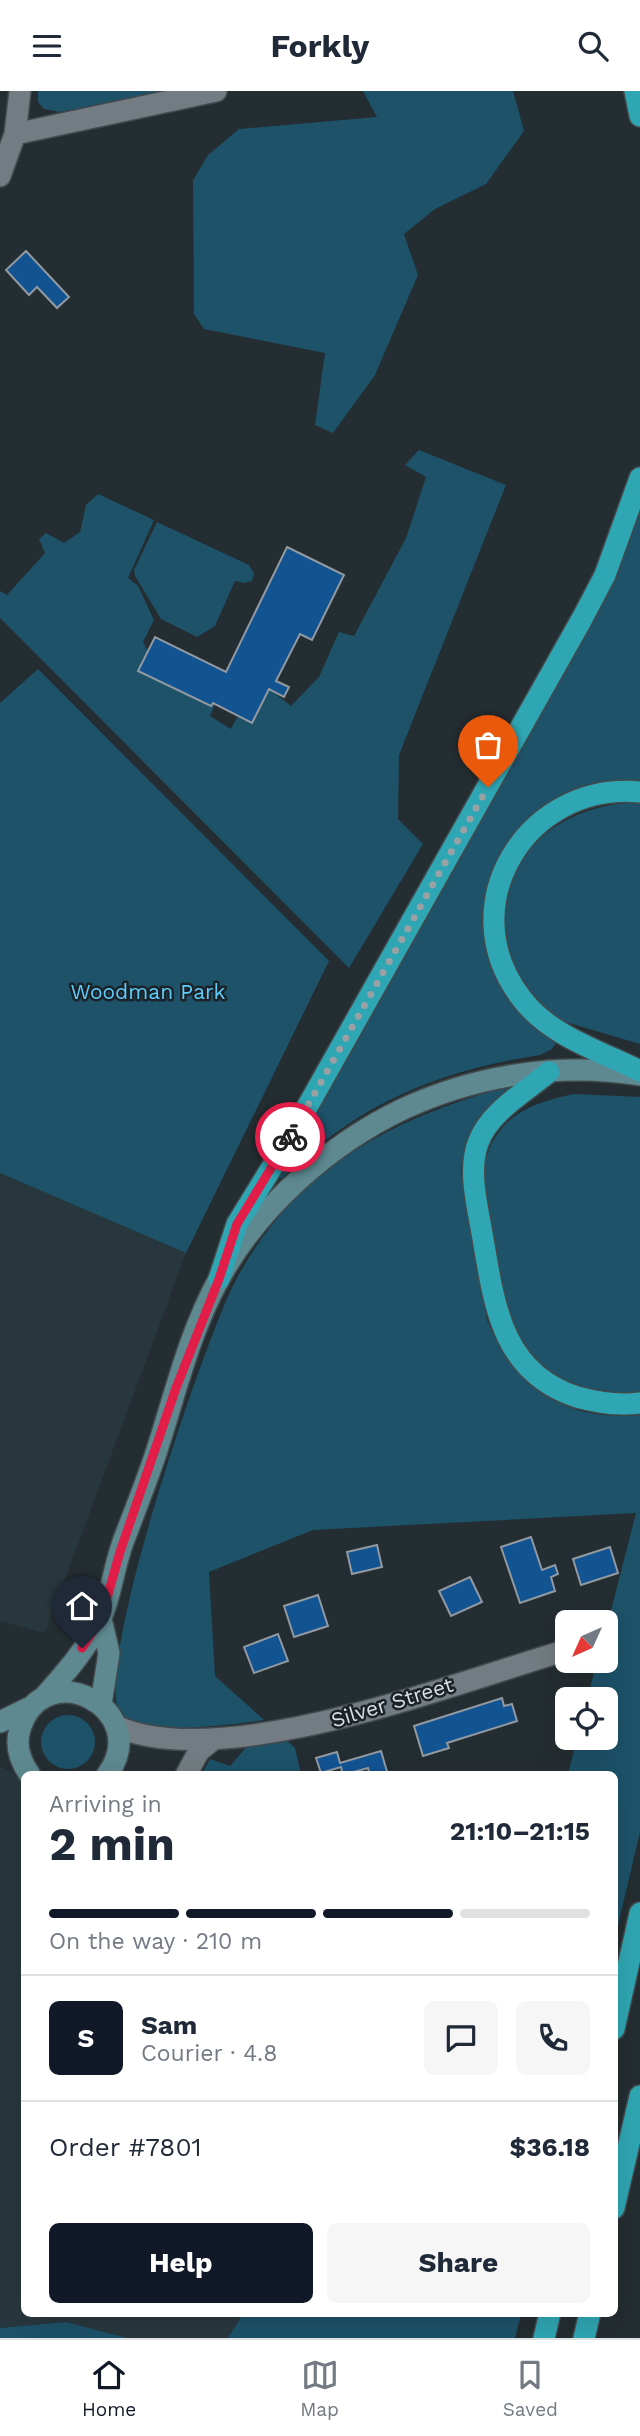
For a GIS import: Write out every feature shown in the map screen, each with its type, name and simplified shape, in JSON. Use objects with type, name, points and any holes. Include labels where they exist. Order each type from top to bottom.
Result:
[{"type":"highway","points":[[635,91],[640,116]]},
{"type":"highway","points":[[219,1279],[237,1224],[288,1141],[583,617],[605,575],[640,478]]},
{"type":"highway","points":[[640,792],[620,790],[585,796],[553,811],[539,822],[507,863],[494,916],[495,935],[505,969],[513,986],[535,1014],[565,1035],[640,1073]]},
{"type":"highway","points":[[549,1072],[488,1122],[477,1144],[474,1173],[497,1312],[508,1341],[524,1364],[544,1382],[598,1403],[640,1403]]},
{"type":"highway","points":[[618,2011],[640,1913]]},
{"type":"highway","points":[[618,2191],[640,2096]]},
{"type":"highway","points":[[540,2317],[542,2338]]},
{"type":"highway","points":[[542,2338],[549,2317]]},
{"type":"highway","points":[[584,2338],[589,2317]]},
{"type":"main road","points":[[27,1771],[18,1752],[18,1735],[23,1719],[64,1675],[101,1619],[120,1552],[176,1388],[219,1279],[247,1237],[280,1199],[348,1140],[388,1116],[438,1093],[500,1077],[549,1072],[610,1070],[640,1073]]},
{"type":"main road","points":[[101,1619],[109,1653],[101,1704]]},
{"type":"main road","points":[[0,1722],[66,1692],[91,1697],[101,1704],[116,1726],[118,1748],[109,1771]]},
{"type":"main road","points":[[0,1759],[27,1771]]},
{"type":"street","points":[[0,176],[15,134],[20,91]]},
{"type":"street","points":[[15,134],[215,91]]},
{"type":"street","name":"Silver Street","points":[[116,1726],[150,1738],[214,1739],[262,1734],[323,1723],[555,1654]]},
{"type":"street","points":[[188,1771],[200,1751],[214,1739]]},
{"type":"shaded area","points":[[0,1173],[186,1253],[45,1633],[0,1621]]},
{"type":"shaded area","points":[[0,1766],[21,1778],[21,2317],[241,2317],[228,2338],[127,2338],[66,2322],[0,2328]]},
{"type":"green space","points":[[38,91],[172,91],[60,112],[44,109],[38,102]]},
{"type":"green space","points":[[363,91],[513,91],[524,131],[486,184],[435,209],[404,234],[418,275],[375,375],[333,433],[315,425],[325,353],[204,329],[194,314],[193,180],[208,155],[239,129],[377,117]]},
{"type":"green space","points":[[419,450],[506,485],[399,755],[398,819],[423,844],[349,968],[0,618],[0,591],[7,595],[45,553],[39,539],[46,533],[64,543],[80,532],[86,505],[98,494],[154,520],[128,578],[138,586],[154,620],[143,642],[148,651],[138,671],[211,706],[215,704],[210,716],[231,729],[238,716],[253,722],[269,689],[291,706],[319,677],[339,632],[354,636],[406,538],[426,477],[405,465]]},
{"type":"green space","points":[[640,510],[640,784],[609,783],[581,788],[556,799],[533,816],[515,836],[500,861],[490,888],[485,917],[558,1040],[552,1049],[540,1055],[467,1071],[400,1095],[340,1130],[282,1178],[273,1177],[621,561]]},
{"type":"green space","points":[[157,522],[249,565],[254,573],[252,581],[235,581],[215,626],[197,637],[161,619],[135,576],[134,570]]},
{"type":"green space","name":"Woodman Park","points":[[38,669],[329,961],[186,1253],[0,1173],[0,703]]},
{"type":"green space","points":[[640,802],[640,1044],[569,1023],[566,1027],[531,994],[510,958],[503,921],[508,885],[526,853],[554,827],[593,809]]},
{"type":"green space","points":[[507,1087],[510,1089],[484,1116],[471,1135],[461,1171],[487,1320],[512,1365],[546,1396],[566,1406],[613,1416],[640,1415],[640,1832],[618,1925],[618,1771],[569,1771],[574,1750],[618,1750],[618,1687],[590,1687],[594,1673],[618,1673],[618,1610],[611,1610],[636,1513],[313,1530],[209,1572],[215,1676],[264,1720],[191,1727],[149,1727],[123,1719],[116,1693],[120,1645],[153,1511],[217,1322],[249,1257],[287,1207],[334,1164],[388,1131],[447,1106]]},
{"type":"green space","points":[[574,1094],[640,1097],[640,1395],[597,1395],[564,1384],[538,1364],[520,1338],[506,1307],[497,1274],[482,1174],[487,1155],[494,1139],[513,1117],[540,1103]]},
{"type":"green space","points":[[68,1715],[87,1723],[95,1742],[87,1761],[68,1769],[49,1761],[41,1742],[49,1723]]},
{"type":"green space","points":[[285,1739],[295,1748],[300,1771],[204,1771],[210,1759],[230,1766],[249,1744]]},
{"type":"green space","points":[[241,2317],[520,2317],[515,2338],[228,2338]]},
{"type":"green space","points":[[66,2322],[127,2338],[0,2338],[0,2328]]},
{"type":"building","points":[[26,251],[69,297],[57,308],[37,287],[29,295],[6,270]]},
{"type":"building","points":[[287,547],[344,575],[312,640],[300,634],[276,681],[289,687],[284,697],[269,689],[252,723],[138,671],[155,637],[226,672]]},
{"type":"building","points":[[531,1537],[542,1570],[555,1565],[558,1574],[551,1577],[555,1591],[520,1603],[501,1547]]},
{"type":"building","points":[[377,1545],[382,1567],[352,1574],[347,1552]]},
{"type":"building","points":[[610,1547],[618,1573],[581,1585],[573,1559]]},
{"type":"building","points":[[470,1577],[482,1602],[451,1616],[439,1591]]},
{"type":"building","points":[[318,1595],[328,1626],[294,1637],[284,1606]]},
{"type":"building","points":[[278,1634],[288,1661],[254,1673],[244,1647]]},
{"type":"building","points":[[502,1698],[504,1706],[512,1704],[517,1721],[447,1743],[449,1748],[423,1756],[414,1726]]},
{"type":"building","points":[[381,1751],[387,1771],[369,1771],[368,1768],[342,1771],[341,1767],[320,1771],[316,1758],[337,1752],[340,1763]]},
{"type":"way so far","points":[[290,1137],[488,787]]},
{"type":"route","points":[[82,1648],[101,1619],[120,1552],[176,1388],[196,1330],[219,1279],[237,1224],[290,1137]]}]
